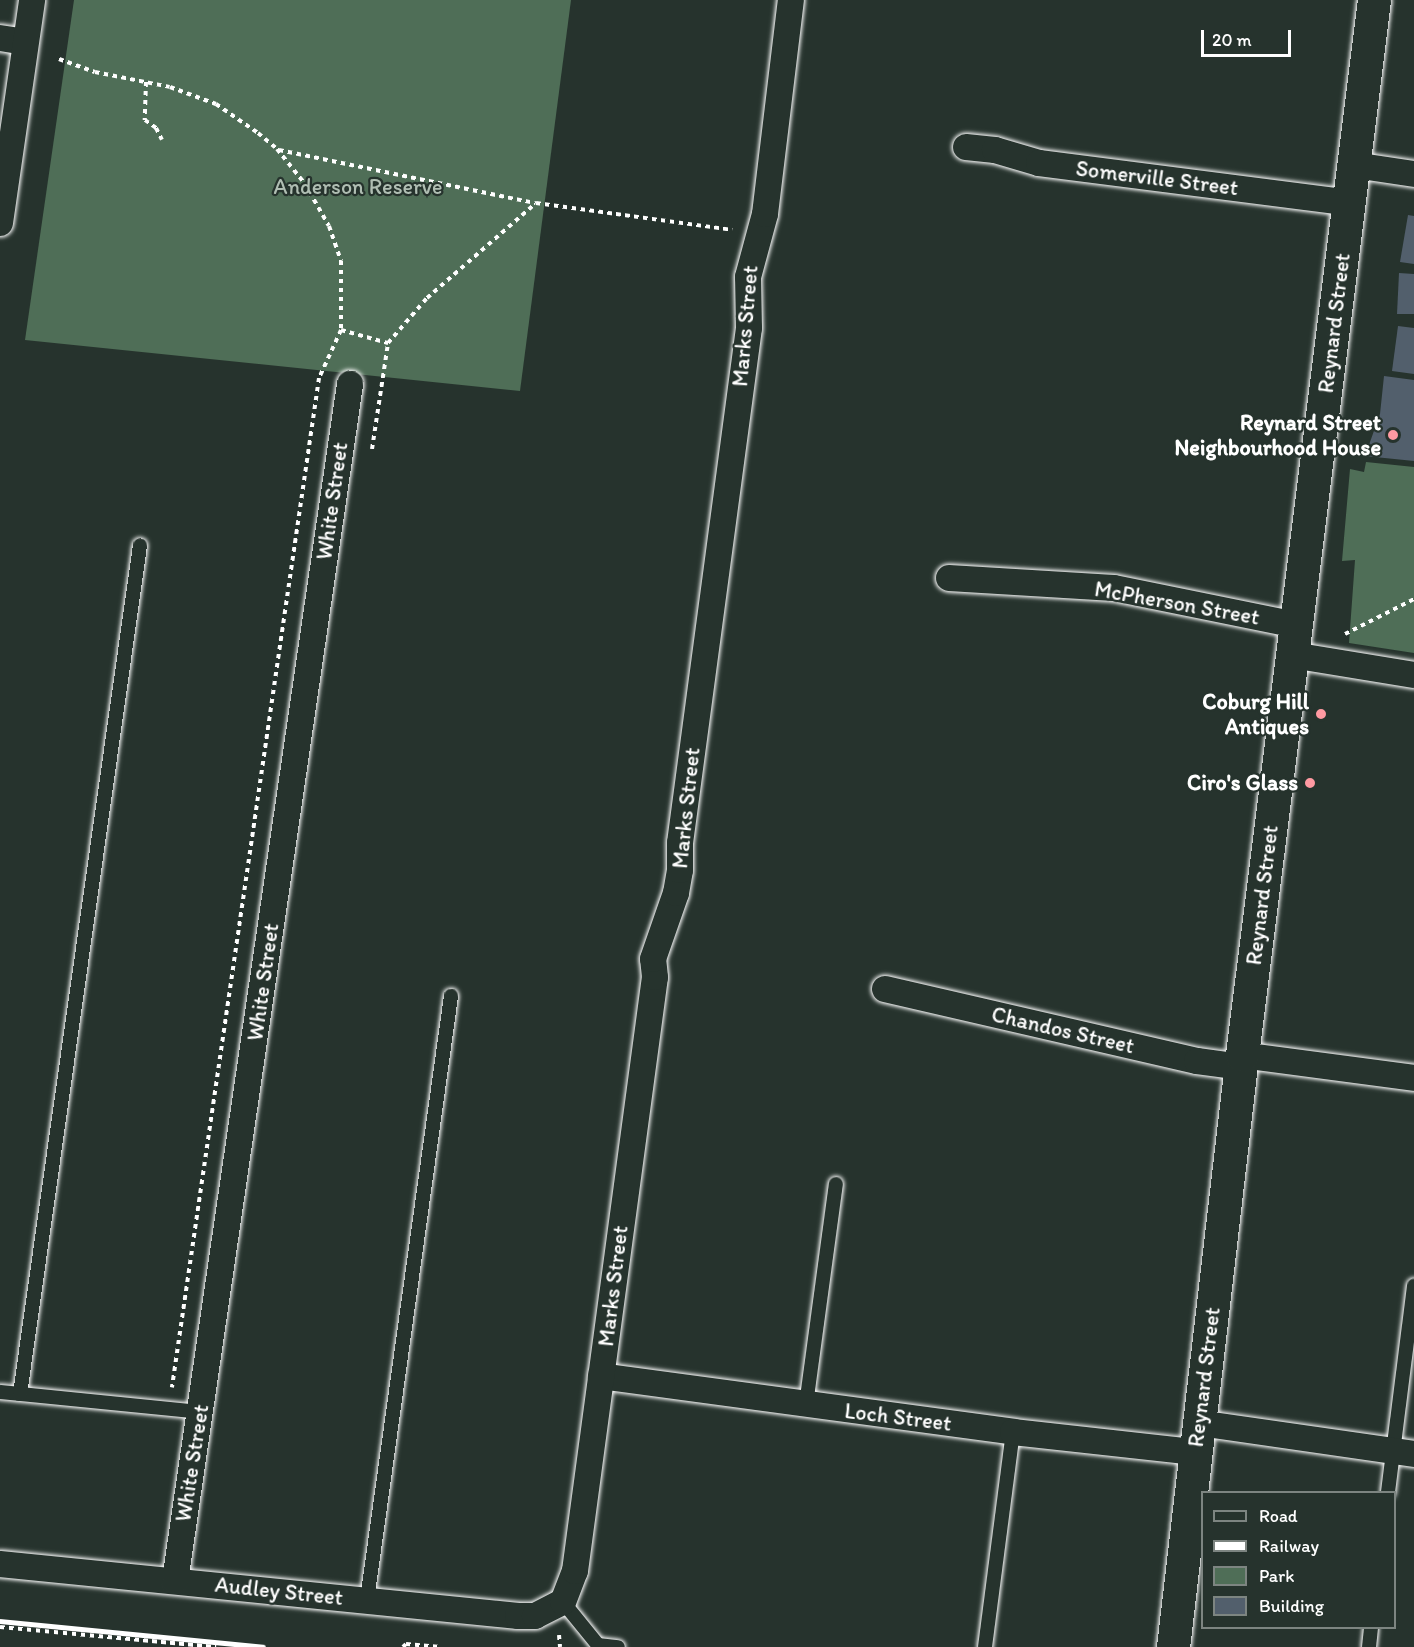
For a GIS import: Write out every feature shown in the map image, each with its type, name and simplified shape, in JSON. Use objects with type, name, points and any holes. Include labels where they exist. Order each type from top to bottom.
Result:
[{"type":"street","points":[[0,223],[32,0]]},
{"type":"street","name":"Marks Street","points":[[560,1605],[575,1571],[655,977],[653,959],[676,893],[680,870],[680,843],[748,328],[747,277],[760,234],[791,0]]},
{"type":"street","name":"Reynard Street","points":[[1173,1647],[1241,1061],[1374,0]]},
{"type":"street","points":[[0,38],[25,42]]},
{"type":"street","name":"Somerville Street","points":[[966,147],[995,150],[1039,163],[1350,203]]},
{"type":"street","points":[[1354,165],[1414,174]]},
{"type":"street","name":"White Street","points":[[175,1581],[350,384]]},
{"type":"street","name":"McPherson Street","points":[[949,578],[1114,588],[1414,675]]},
{"type":"street","name":"Chandos Street","points":[[885,989],[1197,1061],[1241,1061],[1414,1078]]},
{"type":"street","name":"Loch Street","points":[[602,1376],[1013,1432],[1197,1438],[1403,1453]]},
{"type":"street","name":"Audley Street","points":[[0,1564],[518,1617],[560,1605]]},
{"type":"lane","points":[[20,1394],[140,545]]},
{"type":"lane","points":[[367,1600],[451,996]]},
{"type":"lane","points":[[806,1405],[836,1184]]},
{"type":"lane","points":[[1388,1491],[1403,1453],[1414,1286]]},
{"type":"lane","points":[[0,1392],[200,1413]]},
{"type":"lane","points":[[985,1647],[1013,1432]]},
{"type":"lane","points":[[560,1605],[598,1645],[618,1647]]},
{"type":"lane","points":[[1369,1647],[1371,1629]]},
{"type":"path","points":[[146,82],[145,120],[156,128],[162,140]]},
{"type":"path","points":[[277,149],[536,203],[760,234]]},
{"type":"path","points":[[340,330],[388,343],[427,298],[536,203]]},
{"type":"path","points":[[1340,636],[1414,599]]},
{"type":"path","points":[[0,1627],[168,1645],[216,1647]]},
{"type":"path","points":[[403,1647],[438,1647]]},
{"type":"green space","name":"Anderson Reserve","points":[[74,0],[571,0],[520,391],[25,340]]},
{"type":"green space","points":[[1366,462],[1414,467],[1414,653],[1349,643],[1355,560],[1342,561],[1350,469],[1364,472]]},
{"type":"building","points":[[1408,215],[1414,216],[1414,264],[1400,262]]},
{"type":"building","points":[[1399,273],[1414,274],[1414,314],[1397,314]]},
{"type":"building","points":[[1398,326],[1414,328],[1414,374],[1392,371]]},
{"type":"building","name":"Reynard Street Neighbourhood House","points":[[1384,376],[1414,380],[1414,461],[1365,456],[1380,414]]},
{"type":"railway","points":[[0,1621],[263,1647]]},
{"type":"place","name":"Reynard Street Neighbourhood House","points":[[1393,435]]},
{"type":"place","name":"Coburg Hill Antiques","points":[[1321,714]]},
{"type":"place","name":"Ciro's Glass","points":[[1310,783]]}]
